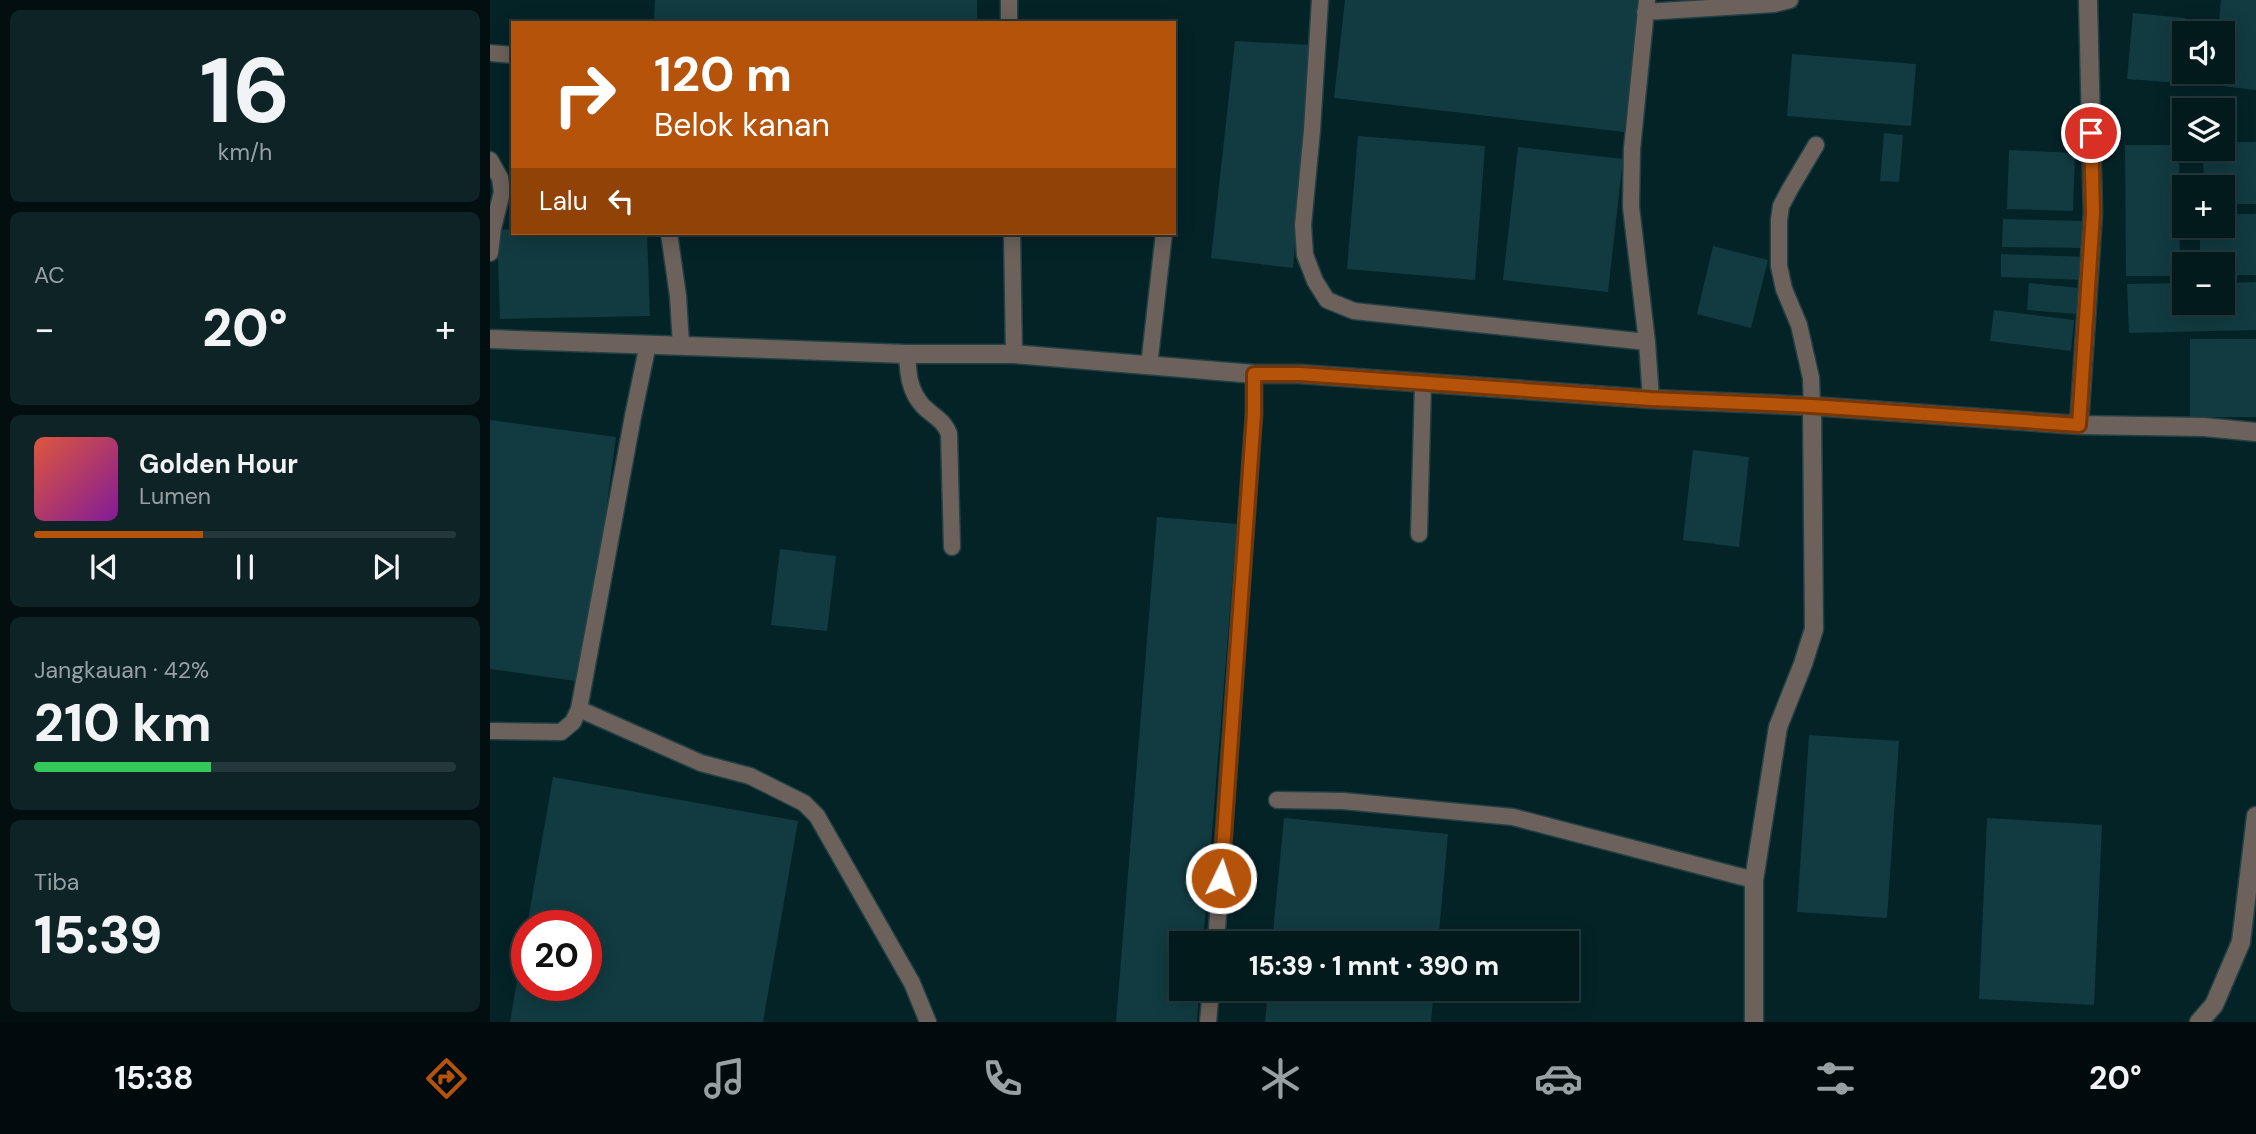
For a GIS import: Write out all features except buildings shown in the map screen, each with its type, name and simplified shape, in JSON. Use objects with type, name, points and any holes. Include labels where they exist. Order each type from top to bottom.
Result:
[{"type":"street","points":[[2079,425],[2093,213],[2088,0]]},
{"type":"street","points":[[490,339],[907,354],[1014,355],[1254,374],[1300,374],[1651,399],[1812,406],[2079,425],[2204,427],[2256,432]]},
{"type":"street","points":[[1754,1022],[1754,880],[1778,727],[1804,664],[1814,629],[1812,406]]},
{"type":"street","points":[[2199,1022],[2214,1005],[2241,942],[2256,816]]},
{"type":"lane","points":[[1009,0],[1009,21]]},
{"type":"lane","points":[[1320,0],[1303,225],[1305,255],[1315,281],[1327,300],[1354,311],[1647,342]]},
{"type":"lane","points":[[1651,399],[1647,342],[1630,207],[1632,149],[1646,6],[1774,4],[1790,0]]},
{"type":"lane","points":[[490,53],[511,55]]},
{"type":"lane","points":[[1812,406],[1811,378],[1799,325],[1787,299],[1779,266],[1779,220],[1781,206],[1816,145]]},
{"type":"lane","points":[[490,160],[500,178],[502,191],[490,253]]},
{"type":"lane","points":[[669,235],[678,296],[681,345]]},
{"type":"lane","points":[[1013,235],[1014,355]]},
{"type":"lane","points":[[1149,366],[1164,235]]},
{"type":"lane","points":[[490,731],[561,732],[573,722],[579,709],[648,344]]},
{"type":"lane","points":[[907,354],[908,376],[914,395],[924,408],[945,425],[949,435],[952,547]]},
{"type":"lane","points":[[1217,931],[1253,428],[1254,374]]},
{"type":"lane","points":[[1419,534],[1423,383]]},
{"type":"lane","points":[[579,709],[701,763],[750,776],[803,803],[817,816],[912,983],[928,1022]]},
{"type":"lane","points":[[1277,800],[1343,802],[1513,817],[1754,880]]},
{"type":"lane","points":[[1208,1022],[1210,1001]]},
{"type":"route","points":[[1221,878],[1254,414],[1254,374],[1300,374],[2079,425],[2093,213],[2091,133]]}]
